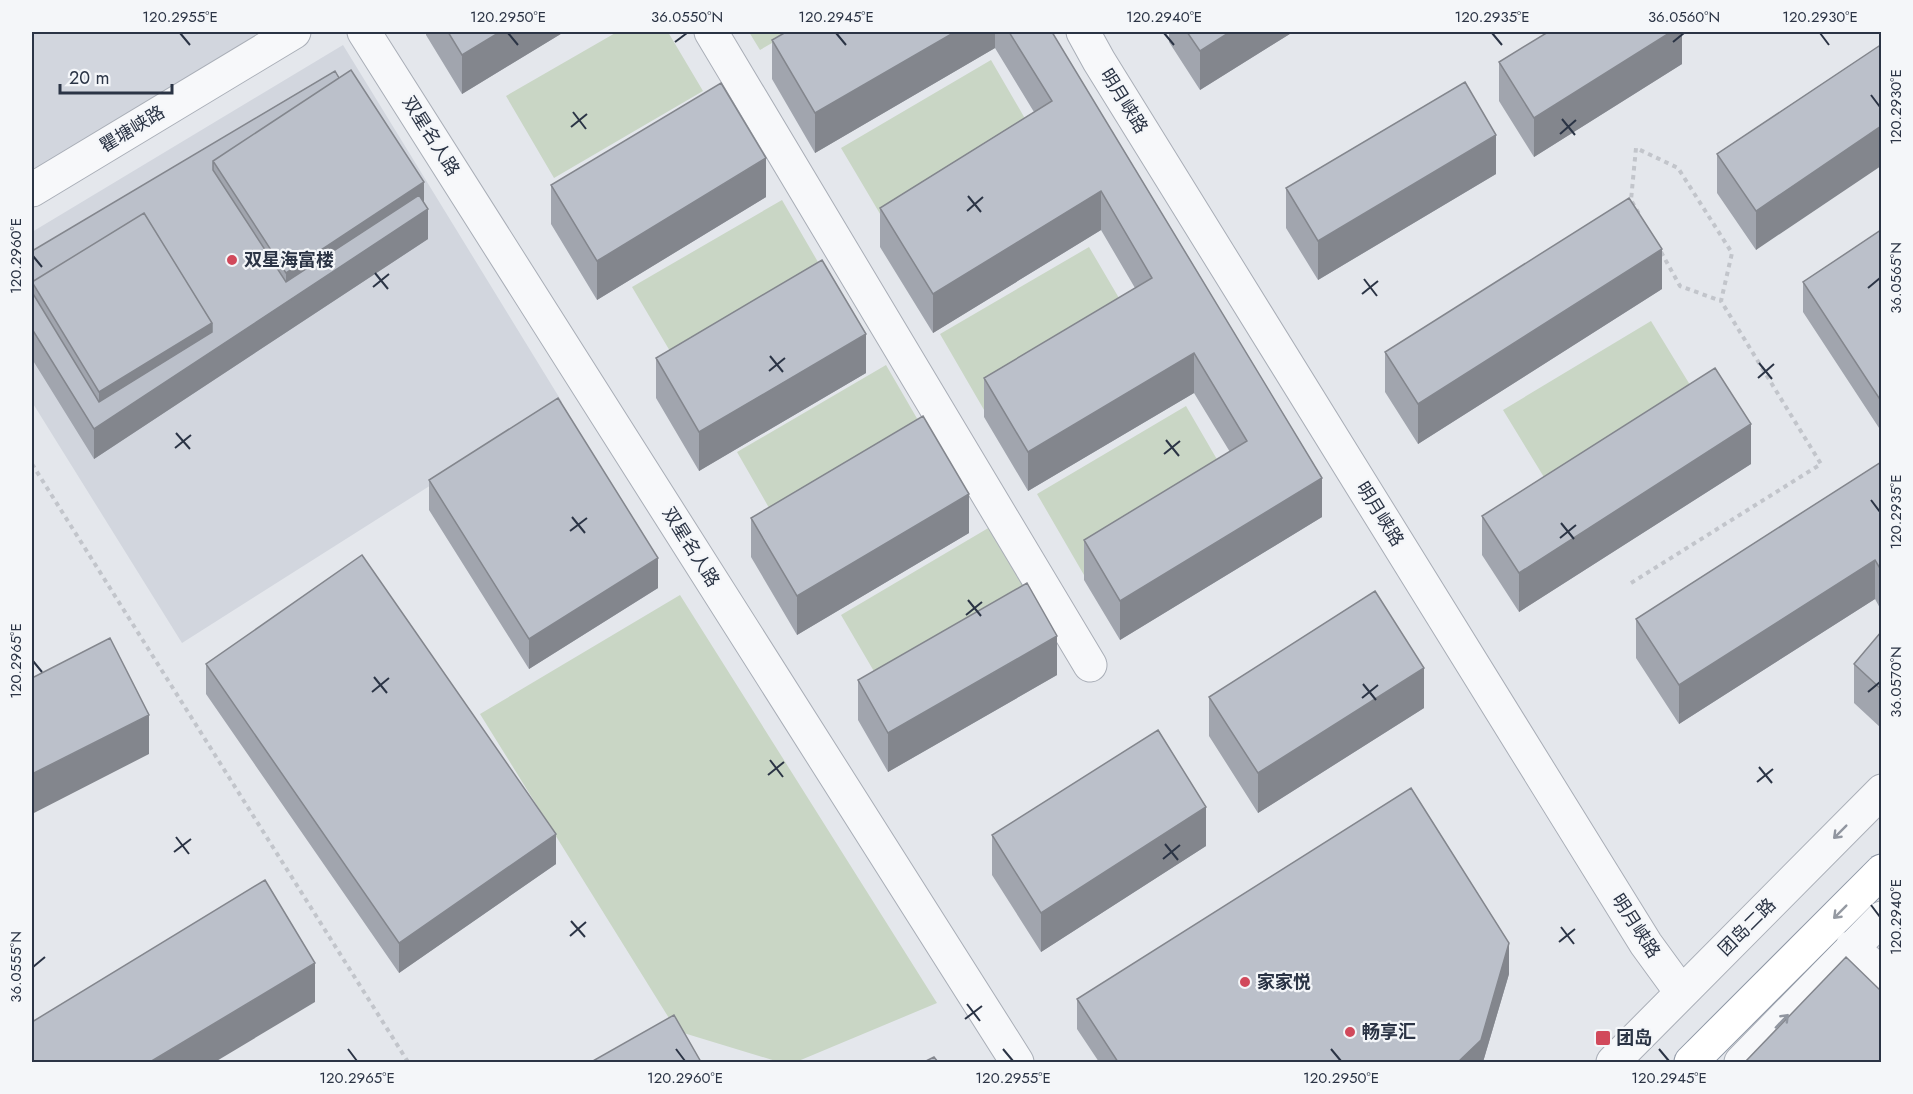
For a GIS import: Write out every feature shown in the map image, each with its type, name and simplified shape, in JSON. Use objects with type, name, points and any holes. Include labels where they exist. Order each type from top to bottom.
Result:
[{"type":"highway","points":[[1690,1062],[1881,871]]},
{"type":"street","name":"瞿塘峡路","points":[[32,190],[294,32]]},
{"type":"street","name":"双星名人路","points":[[364,32],[1017,1062]]},
{"type":"street","points":[[711,32],[1090,665]]},
{"type":"street","name":"明月峡路","points":[[1083,32],[1646,944],[1682,993]]},
{"type":"street","name":"团岛二路","points":[[1612,1062],[1881,791]]},
{"type":"street","points":[[1741,1062],[1881,918]]},
{"type":"street","points":[[1852,947],[1881,975]]},
{"type":"path","points":[[1642,219],[1631,200],[1636,148],[1678,168],[1732,253],[1721,301]]},
{"type":"path","points":[[1630,583],[1821,464],[1721,301],[1680,286],[1658,248]]},
{"type":"path","points":[[32,464],[408,1062]]},
{"type":"shaded area","points":[[32,32],[261,32],[32,172]]},
{"type":"shaded area","points":[[343,45],[562,402],[182,643],[32,402],[32,232]]},
{"type":"green space","points":[[617,32],[668,32],[703,91],[554,178],[506,96]]},
{"type":"green space","points":[[749,32],[791,32],[760,50]]},
{"type":"green space","points":[[991,60],[1038,141],[889,229],[841,148]]},
{"type":"green space","points":[[782,200],[829,281],[680,368],[632,287]]},
{"type":"green space","points":[[1089,247],[1136,327],[987,415],[940,334]]},
{"type":"green space","points":[[1651,321],[1698,398],[1550,487],[1503,410]]},
{"type":"green space","points":[[886,365],[933,446],[784,534],[737,452]]},
{"type":"green space","points":[[1186,406],[1233,487],[1084,575],[1037,494]]},
{"type":"green space","points":[[990,527],[1038,609],[889,697],[841,615]]},
{"type":"green space","points":[[680,595],[937,1003],[796,1062],[779,1062],[677,1031],[480,714]]},
{"type":"building","points":[[448,32],[500,32],[462,55]]},
{"type":"building","points":[[786,32],[955,32],[815,113],[772,40]]},
{"type":"building","points":[[1009,32],[1052,32],[1322,478],[1120,601],[1084,540],[1247,441],[1194,353],[1028,452],[984,378],[1152,278],[1101,191],[933,294],[880,208],[1052,101]]},
{"type":"building","points":[[1187,32],[1230,32],[1200,51]]},
{"type":"building","points":[[1548,32],[1671,32],[1534,118],[1499,62]]},
{"type":"building","points":[[1879,46],[1881,50],[1881,126],[1756,211],[1717,154]]},
{"type":"building","points":[[351,70],[424,182],[286,273],[213,161]]},
{"type":"building","points":[[335,71],[339,78],[213,161],[213,170],[286,282],[419,195],[428,209],[94,429],[32,329],[32,292],[99,402],[212,332],[212,323],[144,213],[32,282],[32,251]]},
{"type":"building","points":[[1465,82],[1496,135],[1318,241],[1286,188]]},
{"type":"building","points":[[721,83],[766,158],[597,261],[551,185]]},
{"type":"building","points":[[1629,198],[1662,249],[1418,404],[1385,352]]},
{"type":"building","points":[[144,213],[212,323],[99,392],[32,282]]},
{"type":"building","points":[[1881,230],[1881,401],[1803,282]]},
{"type":"building","points":[[822,260],[866,334],[699,432],[656,358]]},
{"type":"building","points":[[1715,368],[1751,424],[1519,573],[1482,516]]},
{"type":"building","points":[[558,398],[658,558],[529,639],[429,480]]},
{"type":"building","points":[[923,416],[969,494],[797,596],[751,518]]},
{"type":"building","points":[[1881,462],[1881,570],[1875,560],[1679,685],[1636,619]]},
{"type":"building","points":[[362,555],[556,834],[399,943],[206,664]]},
{"type":"building","points":[[1027,583],[1057,636],[888,733],[858,680]]},
{"type":"building","points":[[1375,591],[1424,668],[1258,773],[1209,697]]},
{"type":"building","points":[[1881,632],[1881,689],[1854,664]]},
{"type":"building","points":[[110,638],[149,715],[32,774],[32,678]]},
{"type":"building","points":[[1158,730],[1206,807],[1041,913],[992,835]]},
{"type":"building","points":[[1411,788],[1509,943],[1481,1040],[1458,1062],[1118,1062],[1077,999]]},
{"type":"building","points":[[265,880],[315,963],[150,1062],[32,1062],[32,1022]]},
{"type":"building","points":[[1846,957],[1881,991],[1881,1060],[1879,1062],[1745,1062]]},
{"type":"building","points":[[674,1015],[701,1062],[591,1062]]},
{"type":"building","points":[[934,1057],[938,1062],[924,1062]]},
{"type":"place","name":"双星海富楼","points":[[232,260]]},
{"type":"place","name":"家家悦","points":[[1245,982]]},
{"type":"place","name":"畅享汇","points":[[1350,1032]]},
{"type":"place","name":"团岛","points":[[1603,1038]]}]
